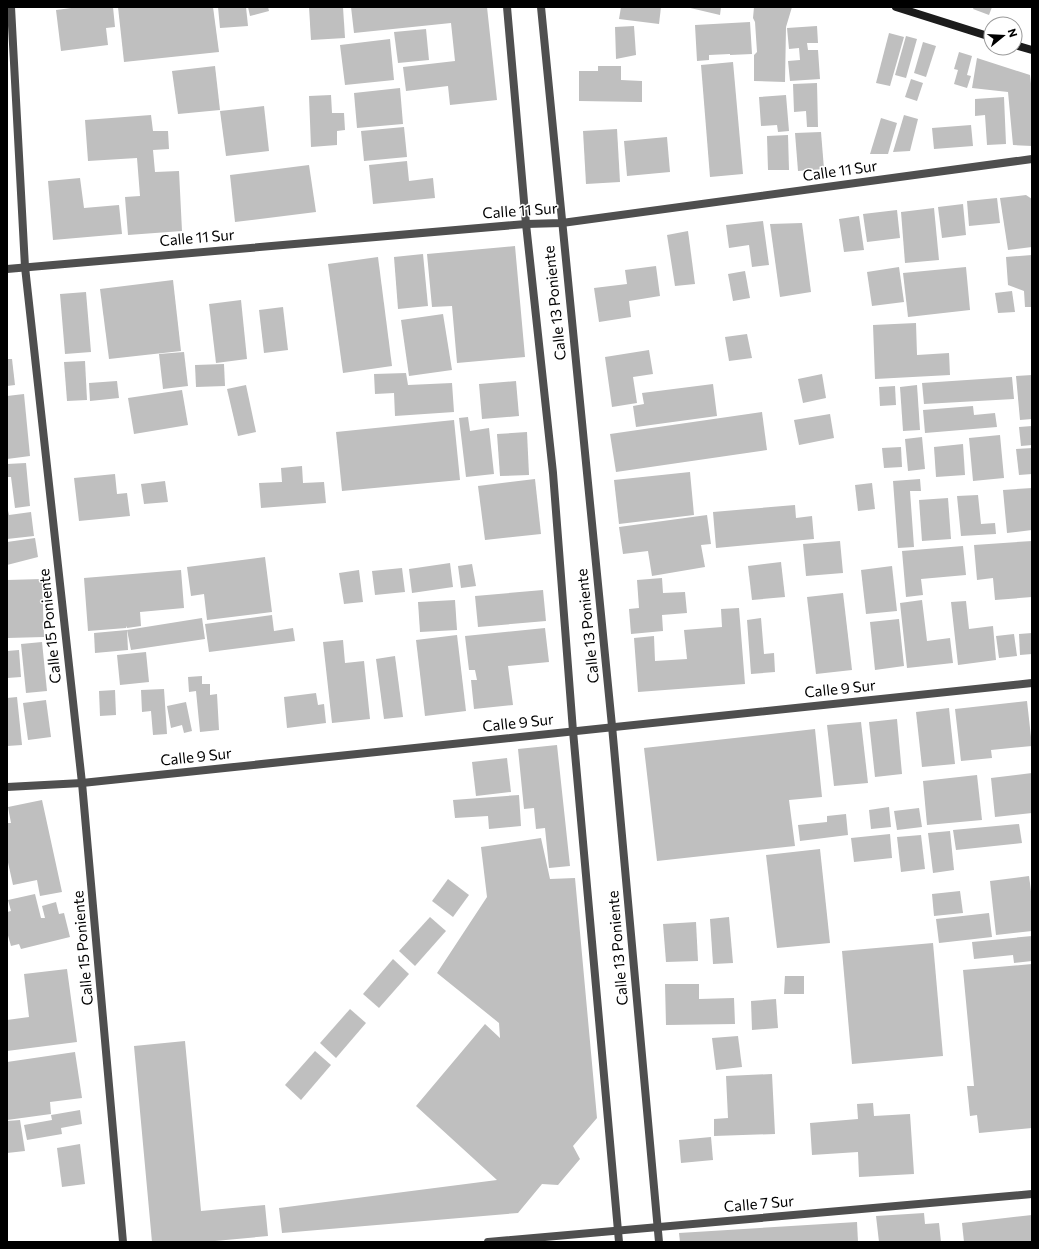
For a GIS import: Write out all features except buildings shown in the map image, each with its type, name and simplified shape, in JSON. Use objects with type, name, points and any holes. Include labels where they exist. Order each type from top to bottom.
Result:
[{"type":"street","name":"Calle 15 Poniente","points":[[11,7],[24,267],[82,783],[124,1242]]},
{"type":"street","name":"Calle 13 Poniente","points":[[507,7],[526,224],[553,473],[573,731],[619,1242]]},
{"type":"street","name":"Calle 13 Poniente","points":[[541,7],[612,726],[659,1242]]},
{"type":"street","points":[[896,7],[983,34]]},
{"type":"street","name":"Calle 11 Sur","points":[[7,269],[526,224],[562,223],[1032,159]]},
{"type":"street","name":"Calle 9 Sur","points":[[7,787],[82,783],[612,726],[1032,683]]},
{"type":"street","name":"Calle 7 Sur","points":[[488,1242],[1032,1194]]}]
